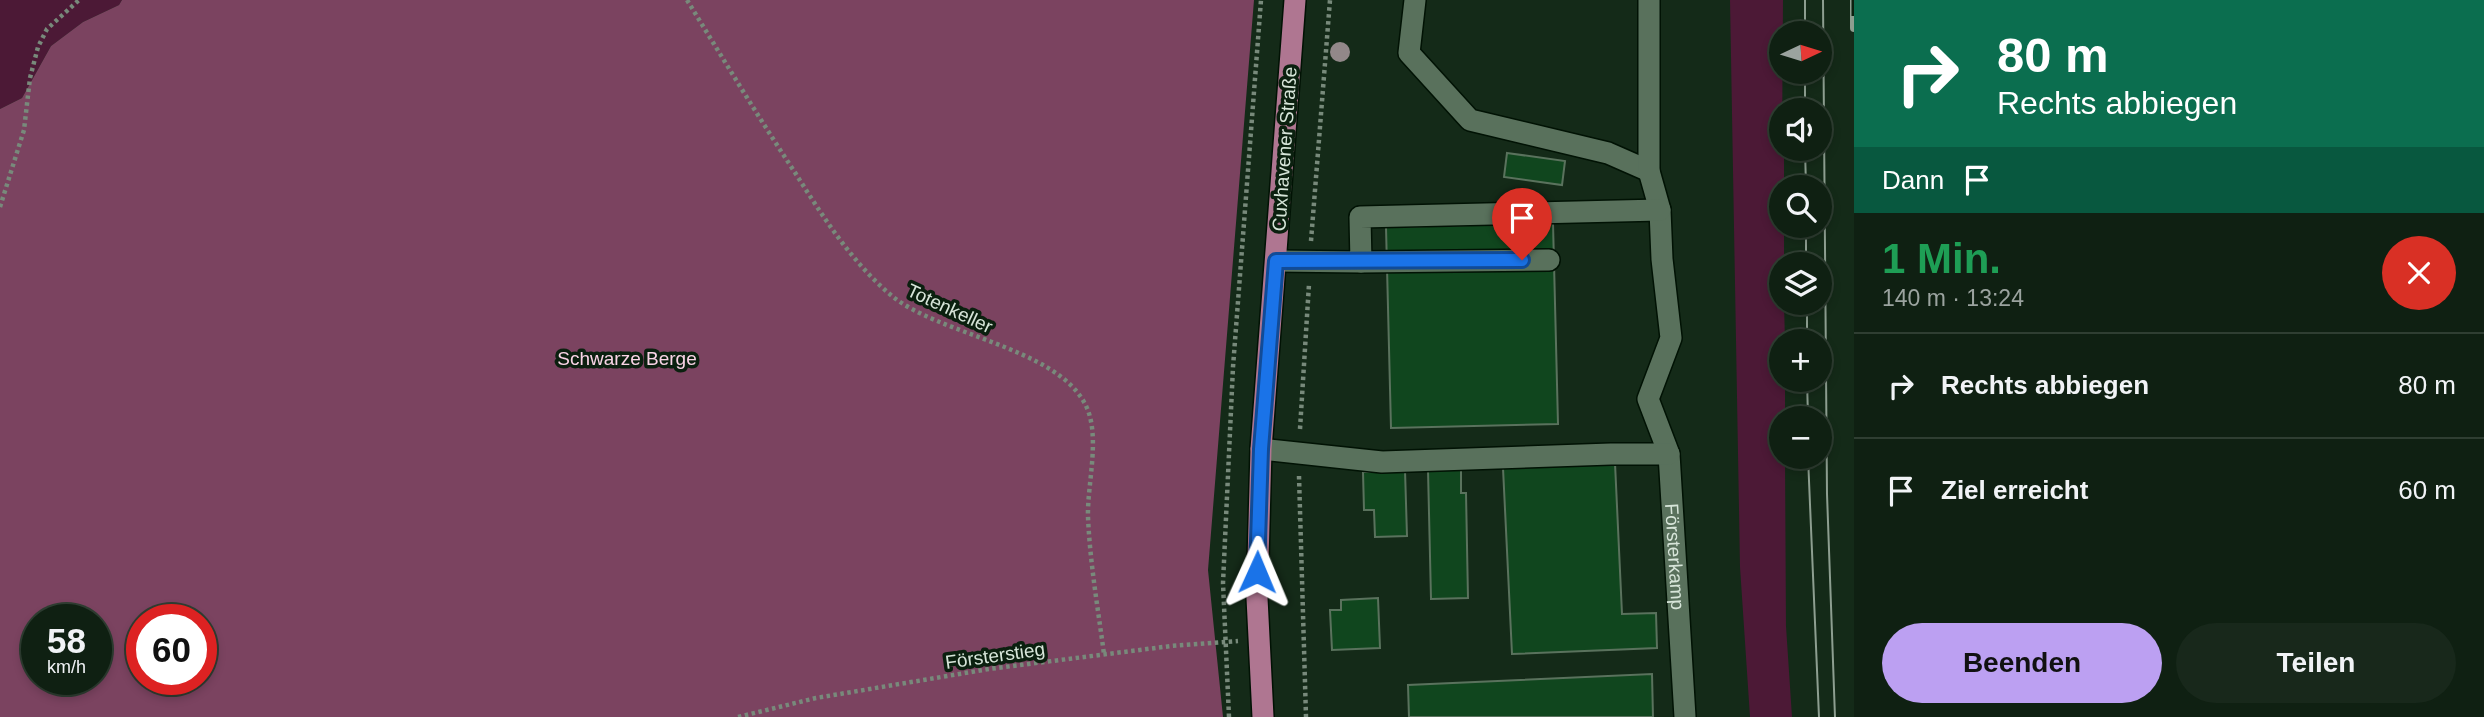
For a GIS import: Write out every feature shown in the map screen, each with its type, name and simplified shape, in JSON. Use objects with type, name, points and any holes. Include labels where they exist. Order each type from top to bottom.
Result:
[{"type":"main road","name":"Cuxhavener Straße","points":[[1263,717],[1256,598],[1261,449],[1295,0]]},
{"type":"street","points":[[1415,0],[1409,53],[1470,120],[1608,153],[1649,171]]},
{"type":"street","points":[[1361,262],[1360,217],[1660,210],[1649,171],[1649,0]]},
{"type":"street","name":"Försterkamp","points":[[1660,210],[1662,259],[1671,338],[1648,399],[1669,454],[1685,717]]},
{"type":"street","points":[[1276,261],[1549,260]]},
{"type":"street","points":[[1261,449],[1382,462],[1669,454]]},
{"type":"path","points":[[0,207],[24,130],[30,78],[38,47],[47,29],[79,0]]},
{"type":"path","name":"Totenkeller","points":[[687,0],[820,212],[863,268],[893,297],[923,314],[1052,370],[1074,386],[1086,404],[1092,436],[1088,514],[1090,554],[1104,654]]},
{"type":"path","points":[[1229,717],[1223,583],[1233,367],[1261,0]]},
{"type":"path","points":[[1306,717],[1299,453],[1329,0]]},
{"type":"path","name":"Försterstieg","points":[[738,717],[816,698],[989,669],[1104,654],[1259,640]]},
{"type":"shaded area","points":[[0,0],[122,0],[119,5],[83,22],[51,46],[22,98],[0,109]]},
{"type":"shaded area","points":[[1730,0],[1783,0],[1783,21],[1769,21],[1769,84],[1782,84],[1782,98],[1769,98],[1769,161],[1784,161],[1784,175],[1769,175],[1769,238],[1784,238],[1784,252],[1769,252],[1769,315],[1784,315],[1785,329],[1769,329],[1769,392],[1785,392],[1785,406],[1769,406],[1769,469],[1785,469],[1786,626],[1792,717],[1750,717],[1740,567]]},
{"type":"green space","name":"Schwarze Berge","points":[[122,0],[1254,0],[1208,570],[1223,717],[0,717],[0,109],[22,98],[51,46],[83,22],[119,5]]},
{"type":"building","points":[[1507,153],[1565,161],[1562,185],[1504,177]]},
{"type":"building","points":[[1553,223],[1558,424],[1391,428],[1386,227]]},
{"type":"building","points":[[1615,463],[1622,614],[1656,613],[1657,648],[1512,654],[1503,468]]},
{"type":"building","points":[[1461,469],[1461,493],[1466,493],[1468,598],[1431,599],[1428,470]]},
{"type":"building","points":[[1405,470],[1407,536],[1375,537],[1374,510],[1364,510],[1363,472]]},
{"type":"building","points":[[1378,598],[1380,648],[1332,650],[1330,610],[1341,610],[1341,600]]},
{"type":"building","points":[[1652,674],[1653,717],[1409,717],[1408,685]]},
{"type":"tram line","points":[[1805,0],[1805,21]]},
{"type":"tram line","points":[[1823,0],[1827,494],[1835,717]]},
{"type":"tram line","points":[[1805,84],[1805,98]]},
{"type":"tram line","points":[[1805,161],[1806,175]]},
{"type":"tram line","points":[[1806,238],[1806,252]]},
{"type":"tram line","points":[[1807,315],[1807,329]]},
{"type":"tram line","points":[[1807,392],[1808,406]]},
{"type":"tram line","points":[[1809,469],[1819,717]]},
{"type":"railway","points":[[1854,0],[1854,28]]},
{"type":"route","points":[[1257,572],[1261,449],[1276,261],[1522,260]]}]
